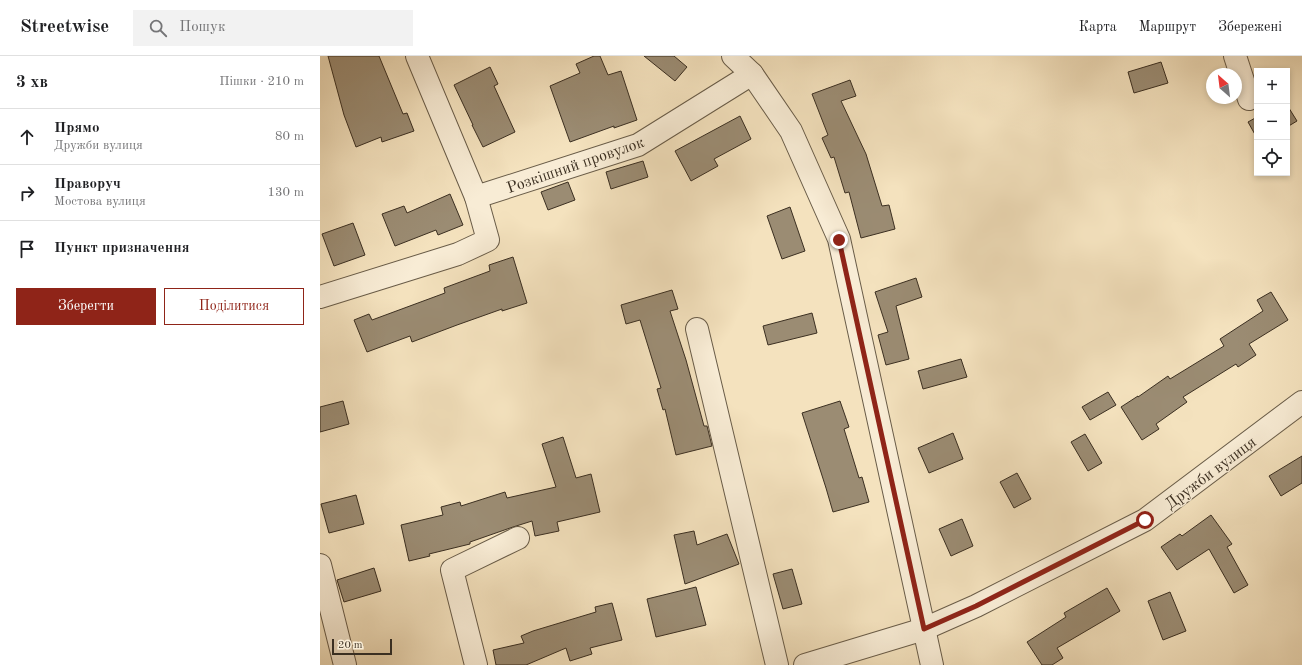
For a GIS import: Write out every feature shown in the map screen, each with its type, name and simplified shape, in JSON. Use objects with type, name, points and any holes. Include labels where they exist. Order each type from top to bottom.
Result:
[{"type":"street","points":[[320,297],[458,254],[488,240],[476,197],[417,56]]},
{"type":"street","points":[[733,56],[752,74],[791,130],[839,240],[932,665]]},
{"type":"street","points":[[1235,56],[1249,99]]},
{"type":"street","name":"Розкішний провулок","points":[[476,197],[638,145],[752,74]]},
{"type":"street","points":[[697,329],[777,665]]},
{"type":"street","name":"Дружби вулиця","points":[[805,665],[924,629],[976,606],[1145,520],[1302,402]]},
{"type":"street","points":[[476,665],[452,570],[518,538]]},
{"type":"street","points":[[320,565],[345,665]]},
{"type":"building","points":[[328,56],[379,56],[403,114],[407,113],[414,131],[382,142],[381,137],[356,147],[344,115]]},
{"type":"building","points":[[594,56],[600,56],[608,75],[621,71],[637,120],[614,128],[614,126],[570,142],[550,86],[580,73],[576,64]]},
{"type":"building","points":[[644,56],[674,56],[687,67],[675,81]]},
{"type":"building","points":[[1161,62],[1168,83],[1134,93],[1128,72]]},
{"type":"building","points":[[490,67],[498,84],[494,86],[515,132],[483,147],[454,85]]},
{"type":"building","points":[[850,80],[856,96],[841,101],[866,154],[882,206],[889,205],[895,229],[861,238],[849,192],[845,193],[834,157],[831,158],[822,138],[828,135],[812,94]]},
{"type":"building","points":[[1290,110],[1297,121],[1290,125]]},
{"type":"building","points":[[740,116],[751,139],[714,159],[718,166],[691,181],[675,151]]},
{"type":"building","points":[[1254,119],[1254,133],[1248,122]]},
{"type":"building","points":[[643,161],[648,177],[611,189],[606,172]]},
{"type":"building","points":[[568,182],[575,200],[548,210],[541,192]]},
{"type":"building","points":[[450,194],[463,225],[438,235],[436,230],[395,246],[382,214],[404,206],[407,213]]},
{"type":"building","points":[[790,207],[805,251],[782,259],[767,216]]},
{"type":"building","points":[[353,223],[365,255],[334,266],[322,234]]},
{"type":"building","points":[[513,257],[527,303],[502,311],[502,309],[412,342],[410,336],[367,352],[354,320],[369,314],[372,320],[445,293],[444,288],[490,271],[489,265]]},
{"type":"building","points":[[916,278],[922,297],[896,306],[909,359],[886,365],[878,335],[888,332],[875,292]]},
{"type":"building","points":[[672,290],[678,309],[670,311],[686,360],[704,426],[707,426],[712,446],[676,455],[665,409],[663,410],[657,389],[661,388],[640,320],[626,324],[621,305]]},
{"type":"building","points":[[1271,292],[1288,320],[1249,344],[1256,355],[1238,367],[1236,364],[1183,397],[1187,402],[1156,424],[1159,429],[1142,440],[1121,407],[1168,376],[1170,379],[1224,346],[1220,339],[1263,311],[1257,300]]},
{"type":"building","points":[[812,313],[817,333],[768,345],[763,326]]},
{"type":"building","points":[[961,359],[967,377],[923,389],[918,371]]},
{"type":"building","points":[[1108,392],[1116,405],[1090,420],[1082,407]]},
{"type":"building","points":[[343,401],[349,424],[320,432],[320,407]]},
{"type":"building","points":[[840,401],[849,427],[844,429],[859,478],[862,477],[869,502],[833,512],[802,413]]},
{"type":"building","points":[[953,433],[963,459],[929,473],[918,448]]},
{"type":"building","points":[[1085,434],[1102,463],[1088,471],[1071,442]]},
{"type":"building","points":[[563,437],[576,478],[591,474],[600,512],[557,522],[559,531],[535,536],[532,521],[470,542],[470,544],[429,554],[430,556],[409,561],[401,525],[443,515],[441,507],[460,502],[461,506],[505,492],[507,498],[556,487],[542,444]]},
{"type":"building","points":[[1302,456],[1302,483],[1281,496],[1269,476]]},
{"type":"building","points":[[1017,473],[1031,499],[1014,508],[1000,482]]},
{"type":"building","points":[[356,495],[364,524],[329,533],[321,504]]},
{"type":"building","points":[[1211,515],[1232,544],[1227,547],[1248,585],[1234,593],[1209,549],[1177,570],[1161,547],[1180,534],[1182,536]]},
{"type":"building","points":[[962,519],[973,546],[951,556],[939,529]]},
{"type":"building","points":[[694,531],[697,545],[727,534],[739,564],[685,584],[674,535]]},
{"type":"building","points":[[374,568],[381,591],[344,602],[337,580]]},
{"type":"building","points":[[792,569],[802,604],[783,609],[773,574]]},
{"type":"building","points":[[696,587],[706,625],[656,637],[647,599]]},
{"type":"building","points":[[1107,588],[1120,611],[1057,648],[1063,658],[1052,665],[1042,665],[1027,642],[1066,617],[1064,613]]},
{"type":"building","points":[[1170,592],[1186,631],[1163,640],[1148,601]]},
{"type":"building","points":[[612,603],[622,640],[590,648],[592,654],[570,661],[566,648],[526,665],[496,665],[493,650],[524,643],[521,636],[596,612],[595,607]]},
{"type":"route","points":[[839,240],[924,629],[976,606],[1145,520]]}]
